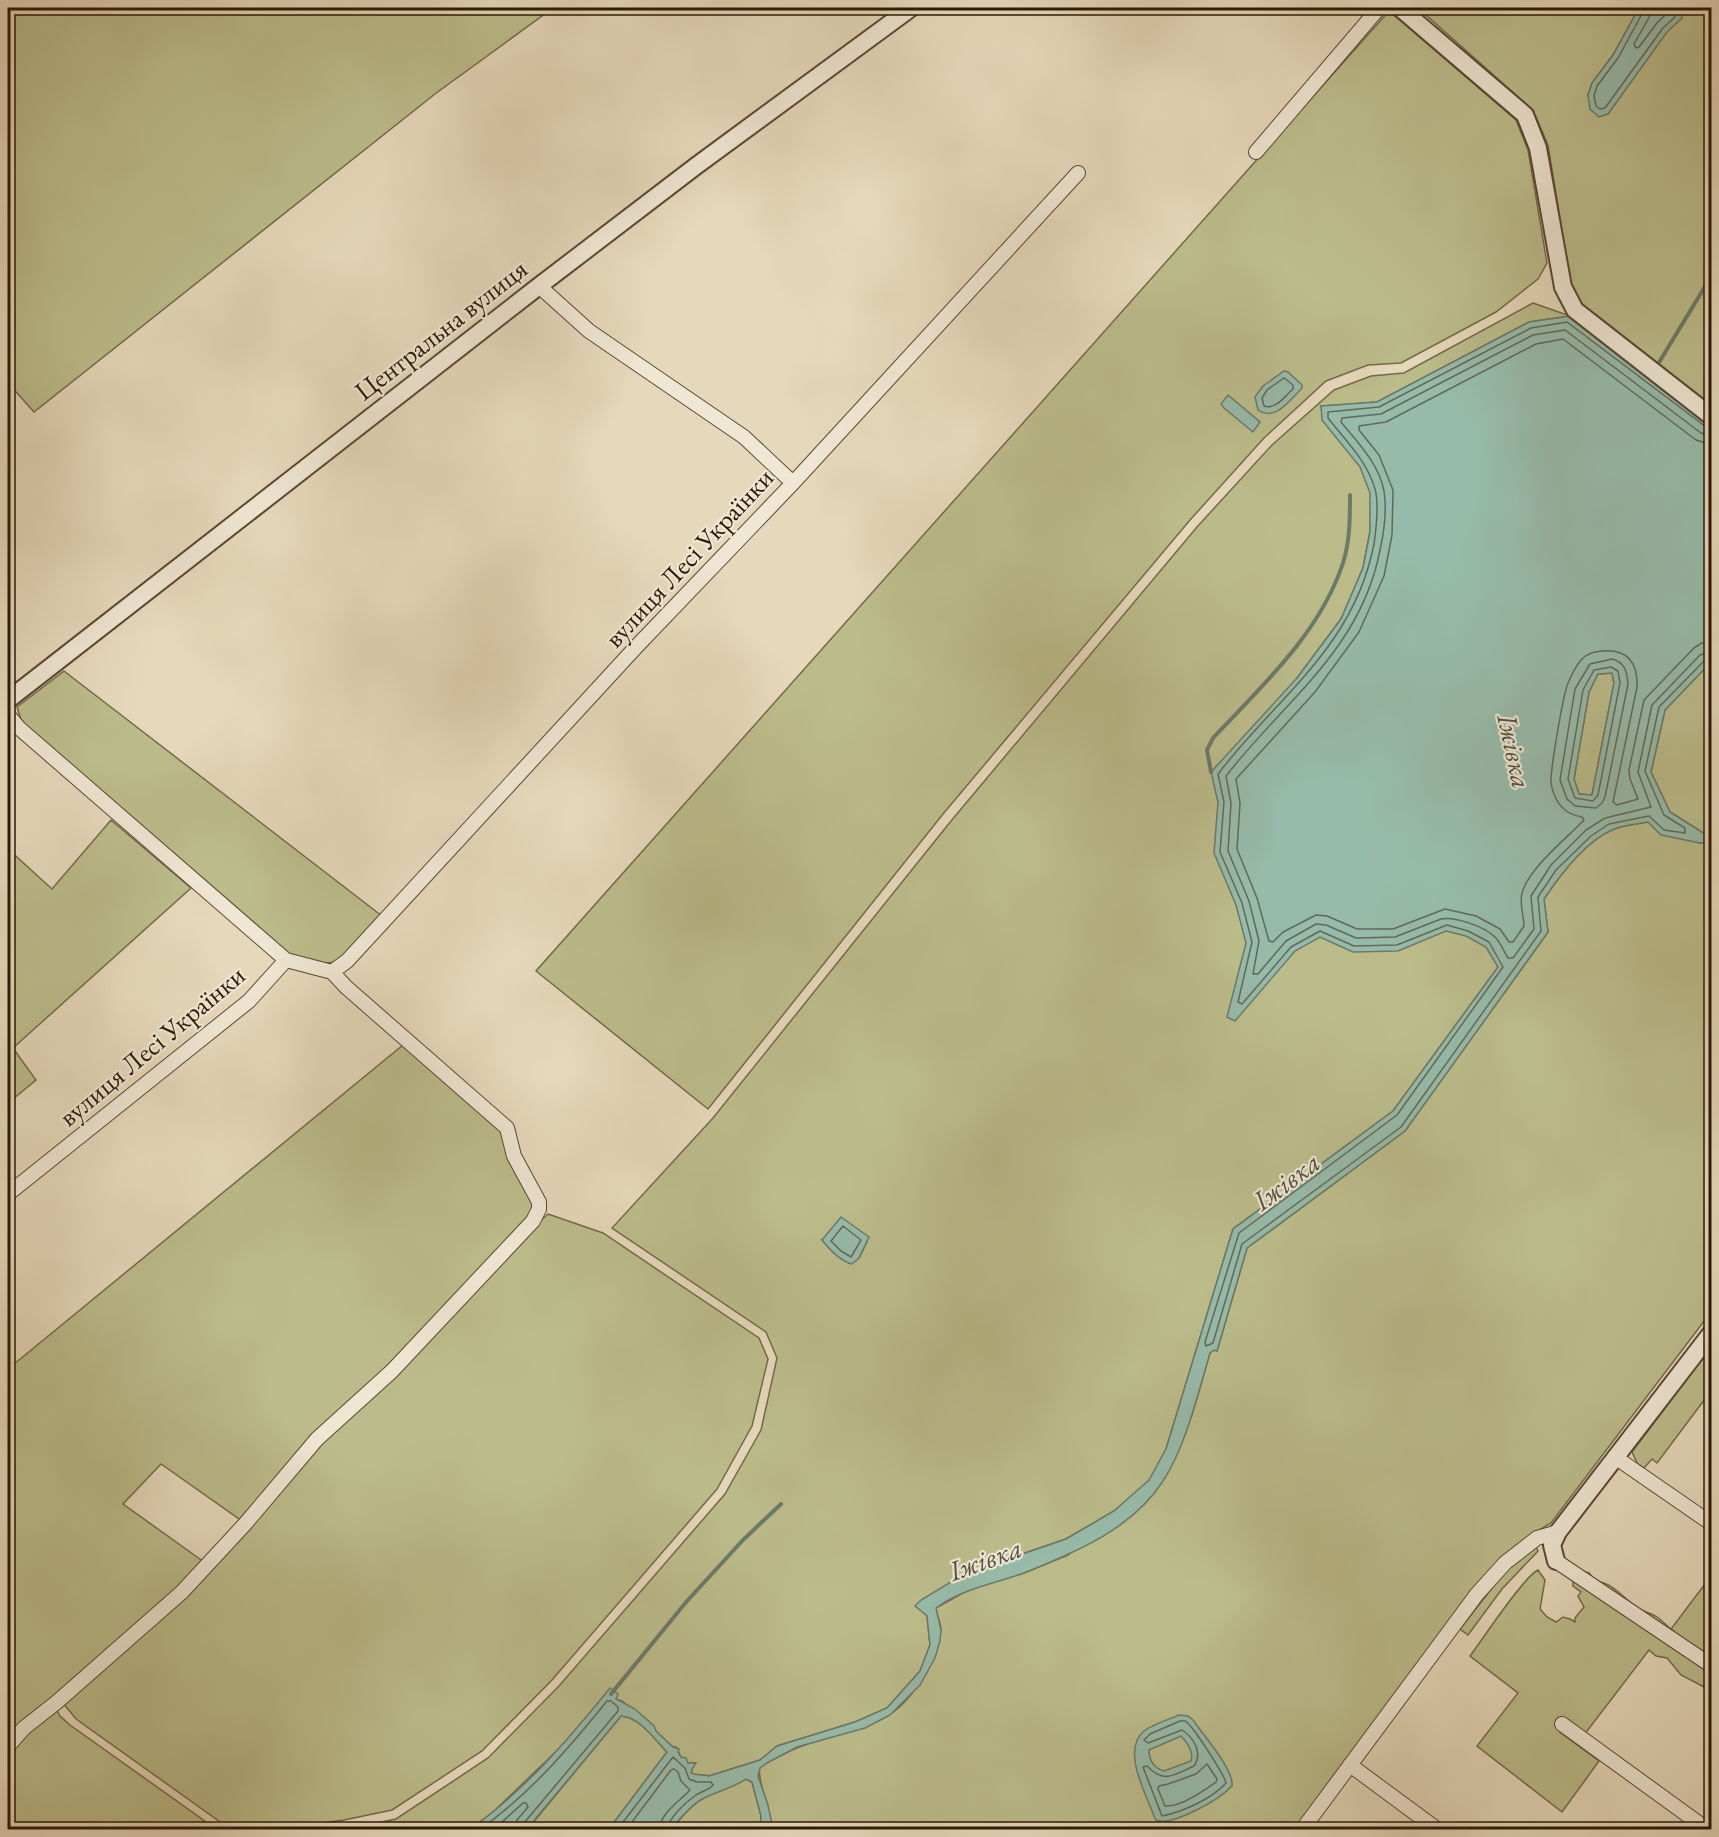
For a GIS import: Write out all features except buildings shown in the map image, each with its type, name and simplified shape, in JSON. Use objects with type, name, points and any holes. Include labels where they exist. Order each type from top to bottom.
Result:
[{"type":"street","name":"Центральна вулиця","points":[[8,700],[539,286],[687,173],[911,8]]},
{"type":"street","points":[[1256,152],[1379,8]]},
{"type":"street","points":[[1400,8],[1525,115],[1538,148],[1563,287],[1575,310],[1712,417]]},
{"type":"street","name":"вулиця Лесі Українки","points":[[332,972],[347,961],[395,910],[637,646],[792,483],[1078,173]]},
{"type":"street","points":[[539,286],[589,331],[744,437],[792,483]]},
{"type":"street","points":[[8,715],[19,728],[286,960],[332,972],[345,987],[507,1128],[514,1156],[539,1202],[539,1209],[533,1221],[392,1371],[317,1439],[245,1524],[182,1592],[57,1702],[24,1728],[8,1746]]},
{"type":"street","name":"вулиця Лесі Українки","points":[[8,1194],[249,1001],[286,960]]},
{"type":"street","points":[[1712,1332],[1558,1532],[1552,1545],[1556,1561],[1712,1666]]},
{"type":"street","points":[[1616,1457],[1712,1524]]},
{"type":"street","points":[[1302,1830],[1477,1594],[1505,1563],[1537,1538],[1558,1532]]},
{"type":"street","points":[[1562,1724],[1708,1830]]},
{"type":"street","points":[[1350,1765],[1438,1830]]},
{"type":"shaded area","points":[[8,8],[553,8],[435,94],[34,412],[8,383]]},
{"type":"shaded area","points":[[1418,8],[1639,8],[1613,55],[1592,83],[1588,95],[1682,18],[1680,8],[1711,8],[1711,406],[1582,305],[1571,285],[1548,145],[1533,110]]},
{"type":"shaded area","points":[[1389,11],[1516,120],[1528,150],[1547,263],[1538,279],[1496,312],[1401,363],[1368,365],[1326,381],[1264,438],[1190,520],[943,814],[708,1109],[536,971]]},
{"type":"shaded area","points":[[1533,303],[1570,316],[1529,322],[1377,402],[1321,406],[1372,449],[1370,531],[1363,568],[1341,619],[1297,678],[1503,915],[1498,967],[1393,1111],[1233,1229],[1166,1449],[1150,1480],[1114,1511],[1066,1539],[964,1574],[927,1616],[930,1645],[920,1671],[887,1708],[855,1722],[777,1746],[760,1760],[709,1776],[696,1775],[691,1774],[695,1763],[688,1763],[681,1757],[676,1747],[673,1747],[622,1701],[616,1699],[567,1741],[491,1814],[469,1829],[342,1830],[396,1819],[488,1758],[559,1686],[725,1494],[761,1430],[777,1358],[766,1332],[612,1228],[713,1118],[951,821],[1197,527],[1272,445],[1334,390],[1371,376],[1404,373]],"holes":[[[822,1240],[867,1242],[859,1258],[834,1253]]]},
{"type":"shaded area","points":[[1711,662],[1711,838],[1670,812],[1651,772],[1665,710]]},
{"type":"shaded area","points":[[64,671],[382,916],[337,962],[315,964],[285,954],[22,723],[17,707]]},
{"type":"shaded area","points":[[1612,673],[1614,683],[1592,795],[1579,794],[1574,779],[1589,692],[1598,674]]},
{"type":"shaded area","points":[[111,820],[191,888],[13,1048],[36,1080],[8,1103],[8,849],[52,889]]},
{"type":"shaded area","points":[[1648,822],[1700,843],[1711,842],[1711,1312],[1551,1523],[1534,1533],[1295,1829],[773,1829],[760,1779],[759,1772],[762,1766],[805,1745],[885,1718],[916,1688],[928,1664],[941,1630],[936,1608],[970,1589],[1024,1573],[1068,1555],[1174,1460],[1192,1415],[1210,1353],[1217,1351],[1247,1248],[1405,1131],[1548,932],[1544,899],[1565,870],[1583,850],[1602,835],[1621,827]]},
{"type":"shaded area","points":[[403,1045],[501,1130],[535,1202],[529,1218],[242,1521],[161,1464],[123,1504],[204,1562],[179,1588],[8,1739],[8,1369]]},
{"type":"shaded area","points":[[548,1214],[603,1233],[759,1338],[768,1359],[752,1426],[717,1489],[552,1680],[482,1751],[392,1810],[344,1820],[276,1829],[230,1829],[76,1719],[63,1703],[185,1595],[320,1443]]},
{"type":"shaded area","points":[[1711,1347],[1711,1391],[1657,1463],[1652,1459],[1644,1468],[1637,1463],[1632,1452]]},
{"type":"shaded area","points":[[1536,1547],[1538,1551],[1502,1589],[1468,1635],[1460,1629],[1507,1569]]},
{"type":"shaded area","points":[[1538,1570],[1545,1580],[1540,1609],[1556,1622],[1563,1617],[1575,1622],[1575,1618],[1584,1607],[1578,1596],[1581,1592],[1573,1586],[1573,1577],[1578,1570],[1589,1573],[1596,1582],[1607,1584],[1634,1606],[1657,1617],[1670,1629],[1675,1632],[1671,1629],[1711,1576],[1711,1657],[1703,1651],[1704,1656],[1711,1659],[1711,1684],[1706,1688],[1681,1675],[1667,1658],[1656,1656],[1649,1650],[1584,1735],[1561,1733],[1599,1761],[1562,1812],[1477,1746],[1518,1693],[1470,1656],[1514,1595]]},
{"type":"shaded area","points":[[56,1708],[60,1716],[70,1725],[216,1829],[8,1829],[8,1753],[27,1731]]},
{"type":"shaded area","points":[[621,1716],[635,1720],[667,1752],[609,1829],[527,1830]]},
{"type":"shaded area","points":[[746,1779],[752,1782],[761,1816],[760,1829],[671,1830],[698,1802]]},
{"type":"water","points":[[1639,8],[1680,8],[1682,18],[1667,32],[1608,114],[1599,117],[1590,109],[1588,95],[1592,83],[1613,55]]},
{"type":"water","points":[[1570,316],[1711,424],[1711,662],[1665,710],[1651,772],[1670,812],[1711,838],[1711,842],[1700,843],[1661,835],[1648,822],[1625,826],[1602,835],[1574,860],[1544,899],[1548,932],[1405,1131],[1247,1248],[1217,1351],[1210,1353],[1185,1436],[1171,1467],[1151,1498],[1120,1525],[1085,1546],[1029,1571],[958,1595],[936,1608],[941,1630],[935,1658],[920,1685],[890,1715],[865,1728],[797,1747],[760,1768],[758,1776],[773,1829],[760,1829],[761,1816],[752,1782],[746,1779],[698,1802],[671,1829],[609,1829],[667,1752],[635,1720],[621,1716],[527,1829],[469,1830],[527,1782],[578,1727],[610,1688],[618,1694],[616,1699],[635,1709],[673,1747],[679,1749],[681,1757],[686,1758],[688,1763],[696,1763],[691,1773],[709,1776],[760,1760],[777,1746],[855,1722],[887,1708],[920,1671],[930,1645],[927,1616],[915,1606],[921,1600],[964,1574],[1066,1539],[1114,1511],[1149,1480],[1166,1449],[1233,1229],[1393,1111],[1498,967],[1486,947],[1466,936],[1446,931],[1398,951],[1353,952],[1320,937],[1295,951],[1235,1021],[1227,1017],[1246,943],[1236,905],[1214,853],[1218,802],[1211,772],[1297,678],[1341,619],[1363,568],[1370,532],[1370,493],[1360,467],[1322,420],[1321,406],[1377,402],[1529,322]],"holes":[[[1612,673],[1614,683],[1592,795],[1579,794],[1574,779],[1589,692],[1598,674]]]},
{"type":"water","points":[[1284,371],[1302,385],[1302,388],[1276,411],[1264,413],[1258,410],[1255,397],[1263,386]]},
{"type":"water","points":[[1228,395],[1260,422],[1253,432],[1221,404]]},
{"type":"water","points":[[841,1217],[869,1237],[859,1258],[852,1264],[839,1258],[822,1240]]},
{"type":"water","points":[[1179,1715],[1188,1716],[1193,1720],[1217,1752],[1228,1771],[1232,1786],[1196,1811],[1173,1819],[1156,1820],[1137,1772],[1135,1749],[1137,1739],[1144,1731],[1156,1724]],"holes":[[[1181,1736],[1191,1751],[1191,1761],[1164,1771],[1160,1770],[1151,1760],[1149,1750]]]},
{"type":"waterway","name":"Іжівка","points":[[1658,364],[1712,275]]},
{"type":"waterway","points":[[1211,772],[1207,750],[1213,738],[1288,657],[1320,613],[1333,588],[1347,546],[1350,495]]},
{"type":"waterway","points":[[611,1694],[687,1601],[743,1540],[781,1504]]}]
